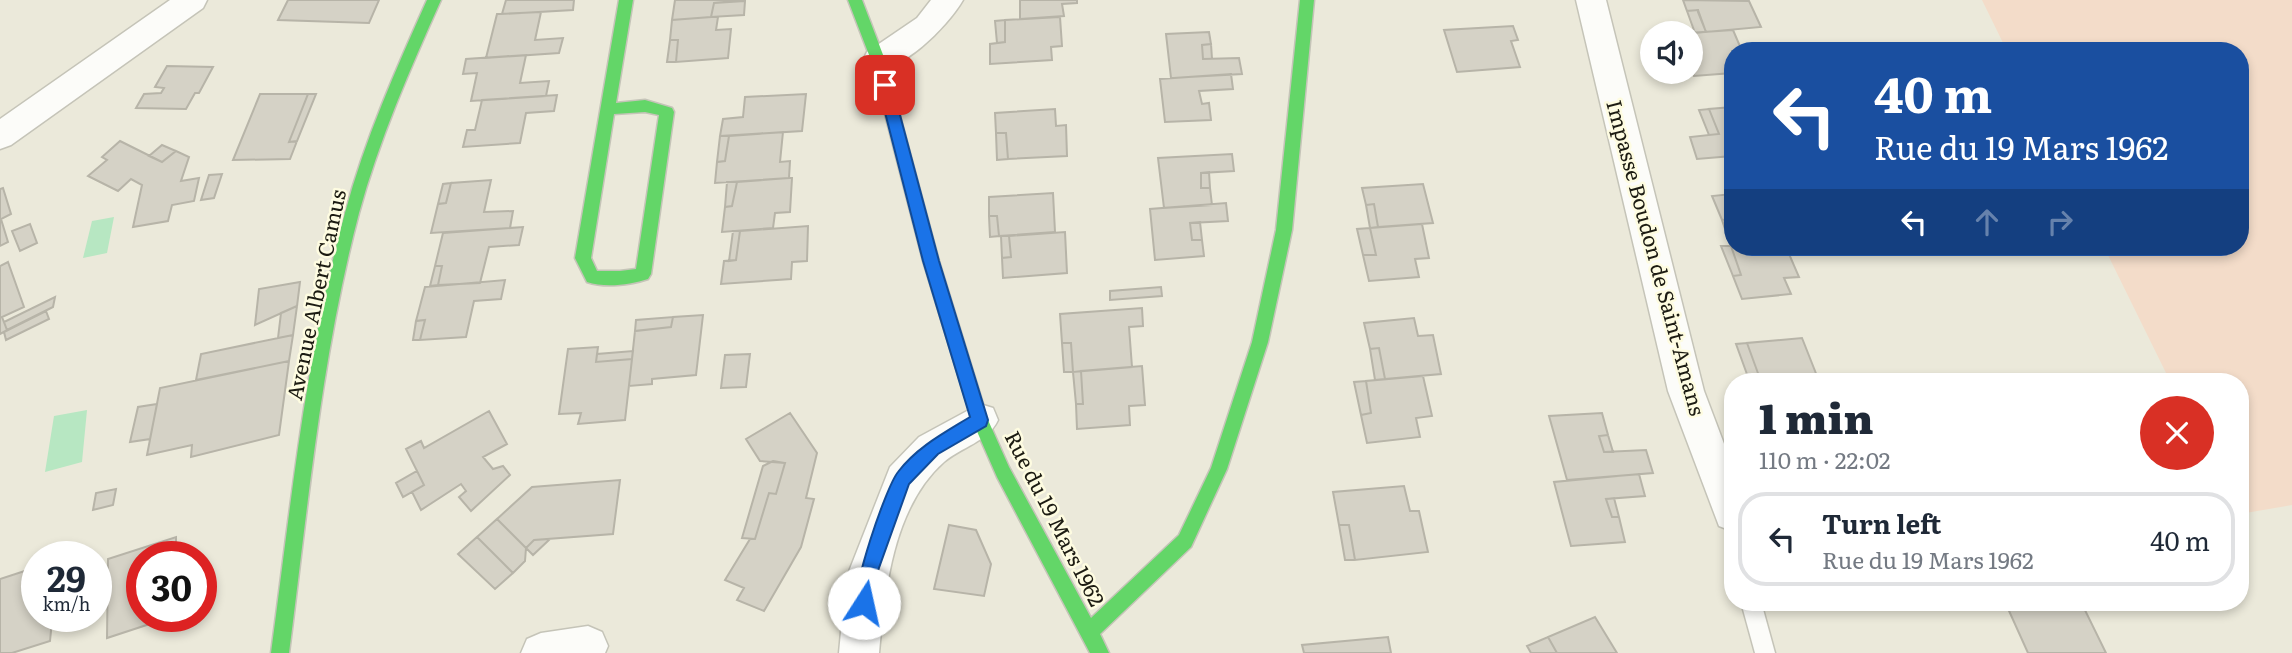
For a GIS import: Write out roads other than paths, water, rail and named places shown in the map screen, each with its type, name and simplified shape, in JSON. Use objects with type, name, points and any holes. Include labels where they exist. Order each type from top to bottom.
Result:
[{"type":"street","points":[[0,136],[192,0]]},
{"type":"street","name":"Avenue Albert Camus","points":[[280,653],[320,364],[352,213],[399,78],[434,0]]},
{"type":"street","points":[[608,109],[645,106],[667,112],[643,274],[620,278],[592,277],[583,258],[626,0]]},
{"type":"street","name":"Rue du 19 Mars 1962","points":[[855,0],[878,60],[931,261],[980,420],[1003,472],[1100,653]]},
{"type":"street","points":[[878,60],[928,26],[948,0]]},
{"type":"street","points":[[1089,632],[1185,541],[1219,469],[1260,342],[1284,230],[1307,0]]},
{"type":"street","name":"Impasse Boudon de Saint-Amans","points":[[1591,0],[1686,391],[1724,492]]},
{"type":"street","points":[[859,653],[866,579],[902,479],[932,449],[980,420]]},
{"type":"street","points":[[541,653],[588,646]]},
{"type":"lane","points":[[1753,611],[1765,653]]}]
